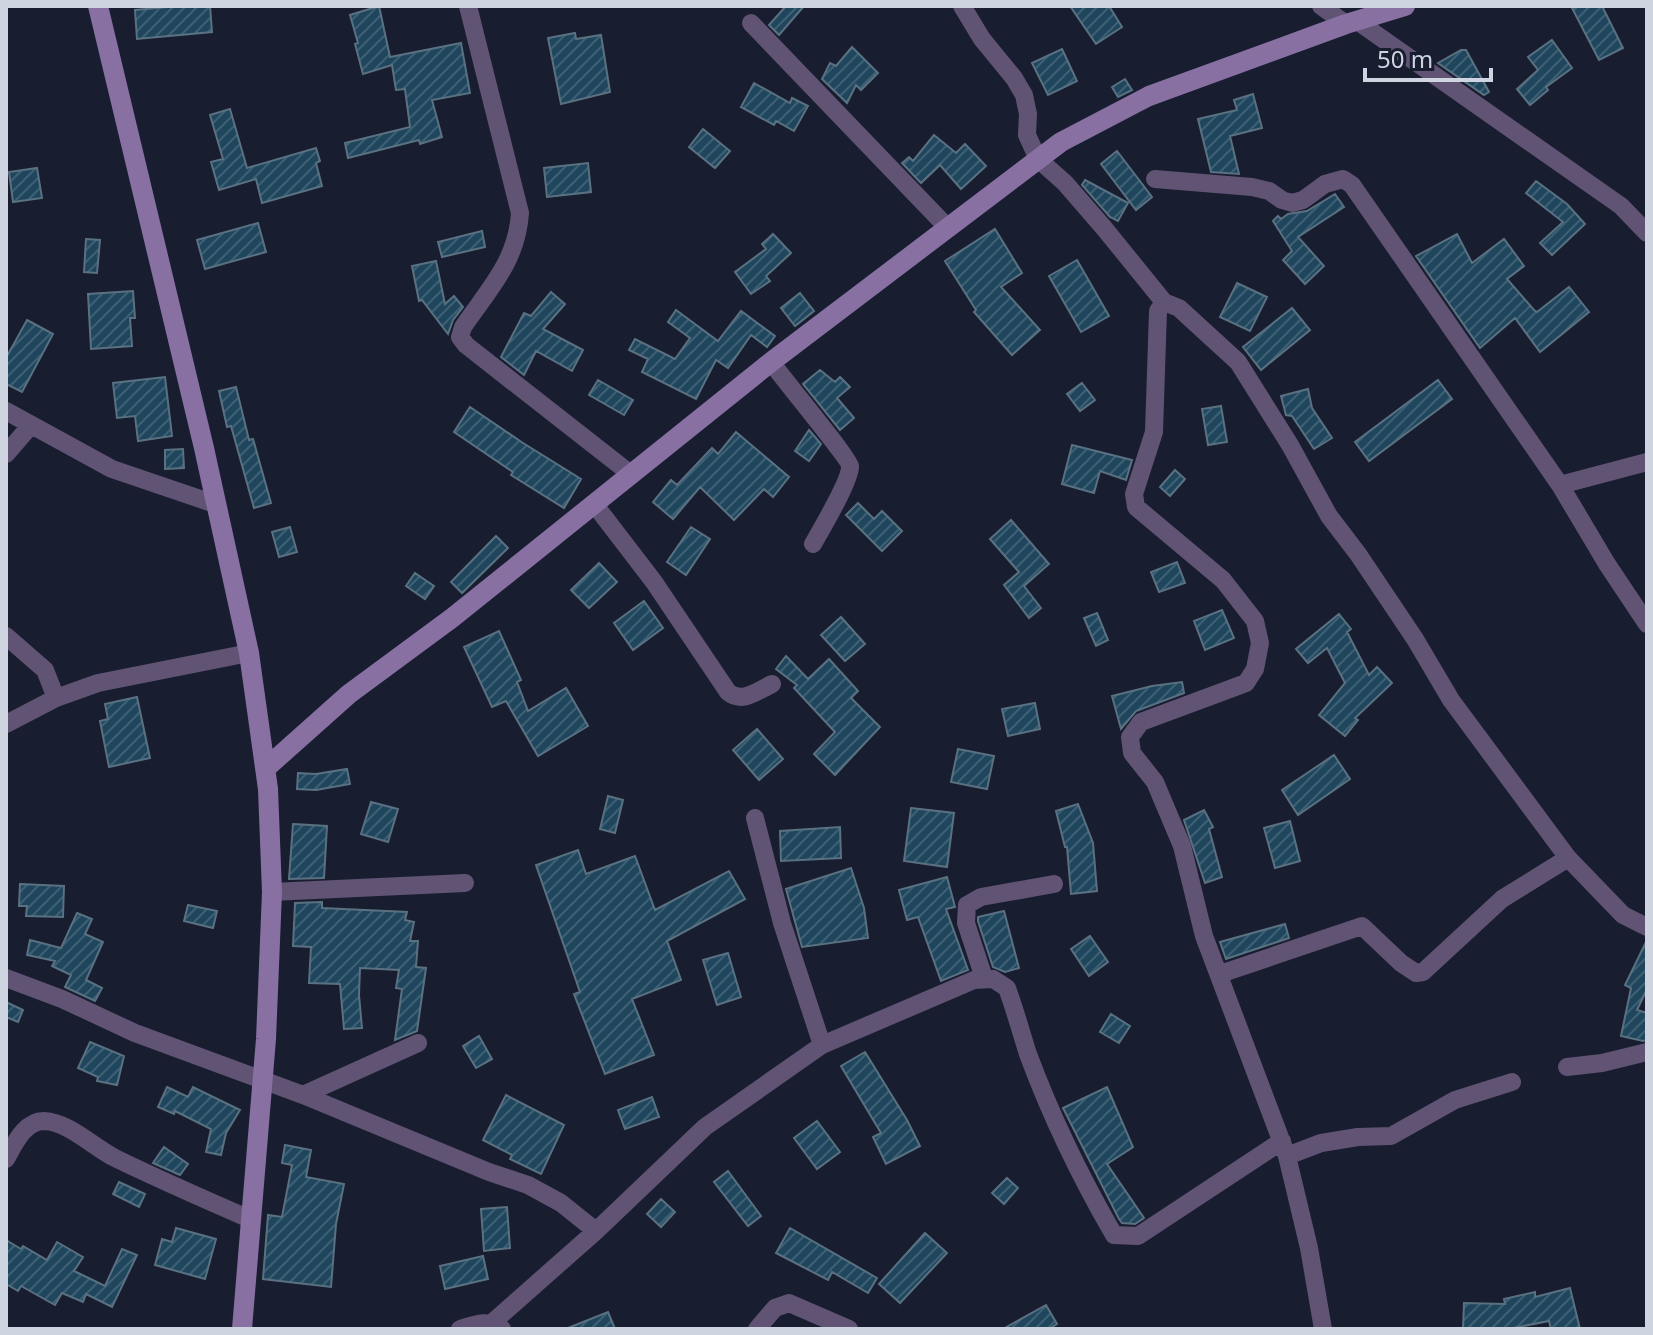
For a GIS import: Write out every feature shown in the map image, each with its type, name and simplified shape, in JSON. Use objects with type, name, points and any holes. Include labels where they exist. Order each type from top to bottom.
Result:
[{"type":"street","points":[[98,6],[249,653],[266,768],[272,892],[262,1080],[242,1329]]},
{"type":"street","points":[[468,6],[520,213],[519,232],[512,255],[463,327],[460,337],[466,345],[632,475]]},
{"type":"street","points":[[962,6],[982,39],[1024,95],[1028,114],[1027,135],[1038,159],[1075,194],[1164,302],[1179,308],[1238,362],[1290,445],[1329,516],[1415,639],[1451,700],[1568,858],[1623,915],[1647,927]]},
{"type":"street","points":[[1321,6],[1352,22],[1588,182],[1621,206],[1647,233]]},
{"type":"street","points":[[266,768],[349,694],[452,618],[771,362],[1061,142],[1149,96],[1352,22],[1405,6]]},
{"type":"street","points":[[751,23],[947,227]]},
{"type":"street","points":[[1155,179],[1252,187],[1269,191],[1292,203],[1303,200],[1325,184],[1343,179],[1352,185],[1560,485],[1647,624]]},
{"type":"street","points":[[1164,302],[1158,311],[1154,432],[1134,494],[1136,507],[1223,580],[1255,621],[1260,643],[1255,669],[1246,683],[1141,722],[1130,737],[1132,753],[1155,782],[1182,846],[1204,936],[1284,1149],[1309,1248],[1323,1329]]},
{"type":"street","points":[[771,362],[847,457],[850,465],[813,544]]},
{"type":"street","points":[[6,411],[112,469],[215,504]]},
{"type":"street","points":[[6,454],[31,425]]},
{"type":"street","points":[[1560,485],[1647,462]]},
{"type":"street","points":[[595,505],[654,582],[728,692],[734,697],[745,698],[772,684]]},
{"type":"street","points":[[6,636],[45,670],[56,698]]},
{"type":"street","points":[[6,724],[56,698],[98,683],[249,653]]},
{"type":"street","points":[[755,818],[782,923],[822,1045]]},
{"type":"street","points":[[1220,974],[1362,926],[1401,963],[1419,974],[1502,899],[1568,858]]},
{"type":"street","points":[[272,892],[465,883]]},
{"type":"street","points":[[984,978],[966,923],[967,905],[981,897],[1054,884]]},
{"type":"street","points":[[6,978],[62,999],[135,1033],[303,1095],[545,1193],[596,1231]]},
{"type":"street","points":[[460,1329],[498,1326],[705,1127],[822,1045],[974,980],[984,978],[1001,982],[1007,988],[1029,1055],[1055,1117],[1090,1194],[1114,1235],[1138,1236],[1284,1149],[1358,1137],[1391,1136],[1455,1100],[1512,1082]]},
{"type":"street","points":[[303,1095],[418,1043]]},
{"type":"street","points":[[1567,1067],[1602,1063],[1647,1052]]},
{"type":"street","points":[[6,1159],[22,1133],[42,1121],[61,1126],[113,1157],[252,1220]]},
{"type":"street","points":[[757,1329],[775,1308],[789,1303],[849,1329]]},
{"type":"building","points":[[210,6],[212,32],[137,39],[135,10]]},
{"type":"building","points":[[379,6],[390,57],[461,43],[470,93],[432,100],[442,137],[348,158],[345,143],[410,127],[405,89],[396,90],[392,65],[363,74],[355,44],[358,43],[350,15]]},
{"type":"building","points":[[786,6],[804,6],[779,35],[769,25]]},
{"type":"building","points":[[1070,6],[1109,6],[1122,27],[1096,44]]},
{"type":"building","points":[[1571,6],[1602,6],[1623,48],[1599,60]]},
{"type":"building","points":[[575,33],[576,39],[601,35],[610,92],[561,104],[548,38]]},
{"type":"building","points":[[1552,40],[1572,68],[1546,87],[1548,90],[1530,105],[1517,89],[1538,70],[1528,57]]},
{"type":"building","points":[[852,47],[878,73],[861,90],[856,85],[847,103],[822,79],[830,63],[836,66]]},
{"type":"building","points":[[1062,49],[1077,81],[1048,95],[1032,63]]},
{"type":"building","points":[[1466,50],[1489,92],[1484,95],[1438,63]]},
{"type":"building","points":[[1125,79],[1132,90],[1118,97],[1112,87]]},
{"type":"building","points":[[754,83],[790,103],[792,98],[808,106],[794,131],[776,121],[774,125],[741,107]]},
{"type":"building","points":[[1253,94],[1262,128],[1230,136],[1239,174],[1211,172],[1198,119],[1237,110],[1234,100]]},
{"type":"building","points":[[230,109],[247,168],[316,148],[322,186],[262,203],[256,179],[219,190],[211,162],[223,159],[210,115]]},
{"type":"building","points":[[703,129],[730,151],[715,168],[689,147]]},
{"type":"building","points":[[934,135],[956,153],[965,144],[986,166],[961,189],[940,165],[921,183],[902,163],[909,157],[913,161]]},
{"type":"building","points":[[1117,151],[1152,197],[1136,210],[1101,164]]},
{"type":"building","points":[[588,163],[591,192],[547,197],[544,168]]},
{"type":"building","points":[[37,168],[42,198],[13,202],[9,172]]},
{"type":"building","points":[[1085,180],[1128,203],[1118,221],[1110,217],[1082,185]]},
{"type":"building","points":[[1536,181],[1567,204],[1585,224],[1552,255],[1540,243],[1563,222],[1526,193]]},
{"type":"building","points":[[1335,194],[1344,207],[1298,237],[1324,266],[1305,284],[1283,260],[1292,251],[1273,221],[1278,216],[1281,219],[1288,214],[1307,211]]},
{"type":"building","points":[[258,223],[266,252],[205,269],[197,240]]},
{"type":"building","points":[[995,229],[1022,273],[1001,287],[1040,330],[1012,355],[974,312],[976,310],[945,261]]},
{"type":"building","points":[[482,231],[485,247],[442,257],[438,242]]},
{"type":"building","points":[[773,234],[791,253],[766,276],[770,281],[751,294],[735,272],[766,249],[762,244]]},
{"type":"building","points":[[1457,234],[1472,263],[1504,239],[1524,266],[1507,279],[1537,312],[1569,287],[1589,312],[1540,352],[1515,318],[1480,348],[1416,256]]},
{"type":"building","points":[[86,239],[100,240],[97,273],[84,272]]},
{"type":"building","points":[[1077,260],[1109,316],[1081,332],[1049,276]]},
{"type":"building","points":[[436,261],[445,304],[454,296],[463,307],[453,320],[448,334],[422,300],[419,301],[412,266]]},
{"type":"building","points":[[1237,283],[1267,297],[1250,331],[1220,317]]},
{"type":"building","points":[[133,291],[135,318],[130,318],[132,346],[91,349],[88,294]]},
{"type":"building","points":[[551,292],[565,304],[543,329],[583,350],[572,371],[536,351],[524,375],[501,357],[524,313],[531,316]]},
{"type":"building","points":[[800,293],[814,311],[795,326],[781,308]]},
{"type":"building","points":[[1292,308],[1310,330],[1261,370],[1243,347]]},
{"type":"building","points":[[676,310],[718,341],[741,311],[775,336],[767,347],[751,335],[728,368],[716,360],[696,399],[642,372],[648,359],[629,350],[635,339],[675,359],[690,338],[668,322]]},
{"type":"building","points":[[27,320],[53,334],[22,392],[6,384],[6,358]]},
{"type":"building","points":[[820,370],[835,382],[840,377],[850,387],[837,398],[854,418],[840,430],[803,384]]},
{"type":"building","points":[[165,377],[172,436],[138,441],[135,416],[117,418],[113,383]]},
{"type":"building","points":[[598,380],[633,400],[624,415],[589,395]]},
{"type":"building","points":[[1438,380],[1452,399],[1369,461],[1355,442]]},
{"type":"building","points":[[1082,383],[1095,400],[1080,411],[1067,394]]},
{"type":"building","points":[[236,387],[249,440],[253,439],[271,503],[254,508],[231,426],[227,427],[219,391]]},
{"type":"building","points":[[1308,389],[1312,408],[1332,438],[1314,449],[1292,416],[1286,415],[1281,396]]},
{"type":"building","points":[[1221,406],[1227,442],[1208,445],[1202,409]]},
{"type":"building","points":[[470,407],[581,479],[564,508],[511,475],[513,472],[454,432]]},
{"type":"building","points":[[809,430],[821,444],[809,461],[795,451]]},
{"type":"building","points":[[736,432],[789,477],[773,497],[764,489],[734,520],[700,487],[673,519],[653,502],[671,480],[677,485],[712,448],[718,454]]},
{"type":"building","points":[[1072,445],[1132,460],[1126,480],[1100,471],[1094,493],[1062,484]]},
{"type":"building","points":[[183,449],[184,468],[165,469],[165,450]]},
{"type":"building","points":[[1175,470],[1185,479],[1170,496],[1160,487]]},
{"type":"building","points":[[858,503],[874,519],[882,511],[902,531],[882,551],[846,515]]},
{"type":"building","points":[[1011,520],[1049,564],[1024,586],[1041,608],[1029,618],[1004,585],[1019,572],[990,539]]},
{"type":"building","points":[[290,527],[297,552],[279,557],[272,532]]},
{"type":"building","points":[[691,527],[710,539],[686,575],[667,562]]},
{"type":"building","points":[[496,536],[508,548],[462,593],[451,582]]},
{"type":"building","points":[[1177,562],[1185,583],[1159,592],[1151,572]]},
{"type":"building","points":[[599,563],[617,582],[589,608],[571,590]]},
{"type":"building","points":[[415,573],[434,586],[425,599],[406,586]]},
{"type":"building","points":[[644,601],[663,628],[633,650],[614,623]]},
{"type":"building","points":[[1222,610],[1234,638],[1205,650],[1194,621]]},
{"type":"building","points":[[1097,613],[1108,640],[1096,646],[1084,618]]},
{"type":"building","points":[[1339,614],[1351,629],[1347,632],[1369,675],[1377,667],[1392,683],[1355,718],[1358,720],[1345,736],[1319,715],[1345,683],[1327,648],[1308,663],[1296,649]]},
{"type":"building","points":[[841,617],[865,644],[845,661],[821,635]]},
{"type":"building","points":[[499,631],[521,680],[517,682],[528,711],[566,688],[588,726],[538,756],[506,701],[492,707],[464,647]]},
{"type":"building","points":[[786,656],[808,679],[829,659],[858,691],[851,698],[880,727],[835,775],[814,754],[835,732],[794,688],[797,685],[776,669]]},
{"type":"building","points":[[1182,682],[1184,693],[1136,711],[1121,729],[1112,696]]},
{"type":"building","points":[[137,697],[150,758],[109,767],[100,721],[108,719],[105,704]]},
{"type":"building","points":[[1035,703],[1040,729],[1008,736],[1002,709]]},
{"type":"building","points":[[757,729],[783,759],[759,780],[733,750]]},
{"type":"building","points":[[958,749],[994,756],[987,789],[951,782]]},
{"type":"building","points":[[1334,755],[1350,779],[1298,815],[1282,790]]},
{"type":"building","points":[[347,769],[350,784],[316,790],[297,789],[298,773],[316,774]]},
{"type":"building","points":[[608,796],[623,800],[615,833],[600,829]]},
{"type":"building","points":[[371,802],[398,809],[388,842],[361,834]]},
{"type":"building","points":[[1078,804],[1093,843],[1097,891],[1071,894],[1067,847],[1056,811]]},
{"type":"building","points":[[911,808],[954,813],[947,867],[904,861]]},
{"type":"building","points":[[1204,810],[1213,827],[1209,829],[1222,877],[1205,883],[1184,820]]},
{"type":"building","points":[[1290,821],[1300,861],[1275,868],[1264,828]]},
{"type":"building","points":[[293,824],[327,826],[324,878],[289,879]]},
{"type":"building","points":[[840,827],[841,858],[781,861],[780,831]]},
{"type":"building","points":[[578,850],[586,874],[635,856],[655,910],[729,871],[745,899],[667,941],[681,980],[632,999],[654,1055],[605,1074],[574,994],[580,992],[536,865]]},
{"type":"building","points":[[851,868],[864,908],[868,938],[802,947],[786,889]]},
{"type":"building","points":[[947,877],[955,907],[946,909],[968,970],[941,981],[918,917],[907,920],[899,890]]},
{"type":"building","points":[[20,884],[64,886],[63,917],[26,916],[27,906],[19,906]]},
{"type":"building","points":[[322,902],[322,908],[407,912],[405,920],[414,922],[410,941],[418,941],[416,967],[426,968],[417,1031],[395,1040],[402,989],[396,988],[399,970],[360,968],[362,1028],[344,1029],[340,984],[309,983],[311,947],[293,946],[295,903]]},
{"type":"building","points":[[188,905],[217,911],[213,928],[184,921]]},
{"type":"building","points":[[1004,911],[1019,968],[1005,972],[993,967],[978,921],[978,917]]},
{"type":"building","points":[[77,913],[92,919],[85,934],[103,942],[86,980],[102,988],[95,1001],[65,987],[71,975],[52,966],[55,961],[27,955],[30,940],[61,948]]},
{"type":"building","points":[[1285,924],[1289,938],[1226,959],[1220,942]]},
{"type":"building","points":[[1090,936],[1108,962],[1089,976],[1071,949]]},
{"type":"building","points":[[1647,940],[1647,989],[1637,1010],[1647,1013],[1647,1040],[1643,1041],[1621,1036],[1631,988],[1625,985]]},
{"type":"building","points":[[728,953],[741,997],[717,1005],[703,960]]},
{"type":"building","points":[[6,1002],[23,1010],[18,1022],[6,1017]]},
{"type":"building","points":[[1111,1014],[1130,1026],[1119,1043],[1100,1032]]},
{"type":"building","points":[[479,1036],[492,1059],[476,1068],[463,1046]]},
{"type":"building","points":[[90,1042],[124,1056],[117,1085],[97,1081],[98,1077],[78,1068]]},
{"type":"building","points":[[865,1052],[920,1146],[886,1164],[873,1137],[881,1133],[841,1066]]},
{"type":"building","points":[[167,1087],[188,1097],[193,1087],[240,1110],[226,1133],[221,1155],[206,1152],[211,1129],[175,1111],[174,1114],[158,1107]]},
{"type":"building","points":[[1107,1087],[1133,1147],[1107,1164],[1144,1218],[1135,1224],[1122,1223],[1119,1219],[1063,1108]]},
{"type":"building","points":[[506,1095],[564,1125],[541,1174],[510,1159],[512,1155],[483,1140]]},
{"type":"building","points":[[652,1097],[659,1117],[625,1129],[618,1110]]},
{"type":"building","points":[[817,1121],[840,1152],[817,1169],[794,1138]]},
{"type":"building","points":[[285,1145],[311,1150],[306,1177],[344,1184],[336,1224],[331,1287],[263,1279],[268,1215],[282,1217],[292,1165],[282,1163]]},
{"type":"building","points":[[164,1147],[188,1164],[180,1175],[153,1163]]},
{"type":"building","points":[[728,1171],[761,1216],[748,1226],[714,1182]]},
{"type":"building","points":[[1007,1178],[1018,1188],[1004,1204],[992,1193]]},
{"type":"building","points":[[119,1182],[145,1194],[139,1207],[113,1194]]},
{"type":"building","points":[[661,1199],[675,1212],[661,1227],[647,1214]]},
{"type":"building","points":[[507,1207],[510,1248],[484,1251],[481,1209]]},
{"type":"building","points":[[176,1228],[216,1239],[205,1279],[155,1265],[162,1239],[172,1242]]},
{"type":"building","points":[[790,1228],[877,1278],[868,1293],[832,1272],[828,1280],[776,1253]]},
{"type":"building","points":[[925,1233],[947,1253],[900,1303],[879,1284]]},
{"type":"building","points":[[6,1240],[47,1260],[57,1242],[83,1257],[74,1271],[105,1286],[122,1249],[137,1255],[112,1307],[86,1294],[83,1302],[62,1293],[55,1305],[21,1286],[18,1291],[6,1284]]},
{"type":"building","points":[[483,1256],[488,1279],[445,1289],[440,1266]]},
{"type":"building","points":[[1570,1288],[1580,1329],[1551,1329],[1549,1321],[1508,1329],[1463,1329],[1464,1303],[1505,1304],[1504,1299],[1535,1292],[1535,1297]]},
{"type":"building","points":[[1046,1305],[1057,1324],[1049,1329],[1003,1329]]},
{"type":"building","points":[[608,1312],[615,1329],[568,1329],[568,1328]]}]
